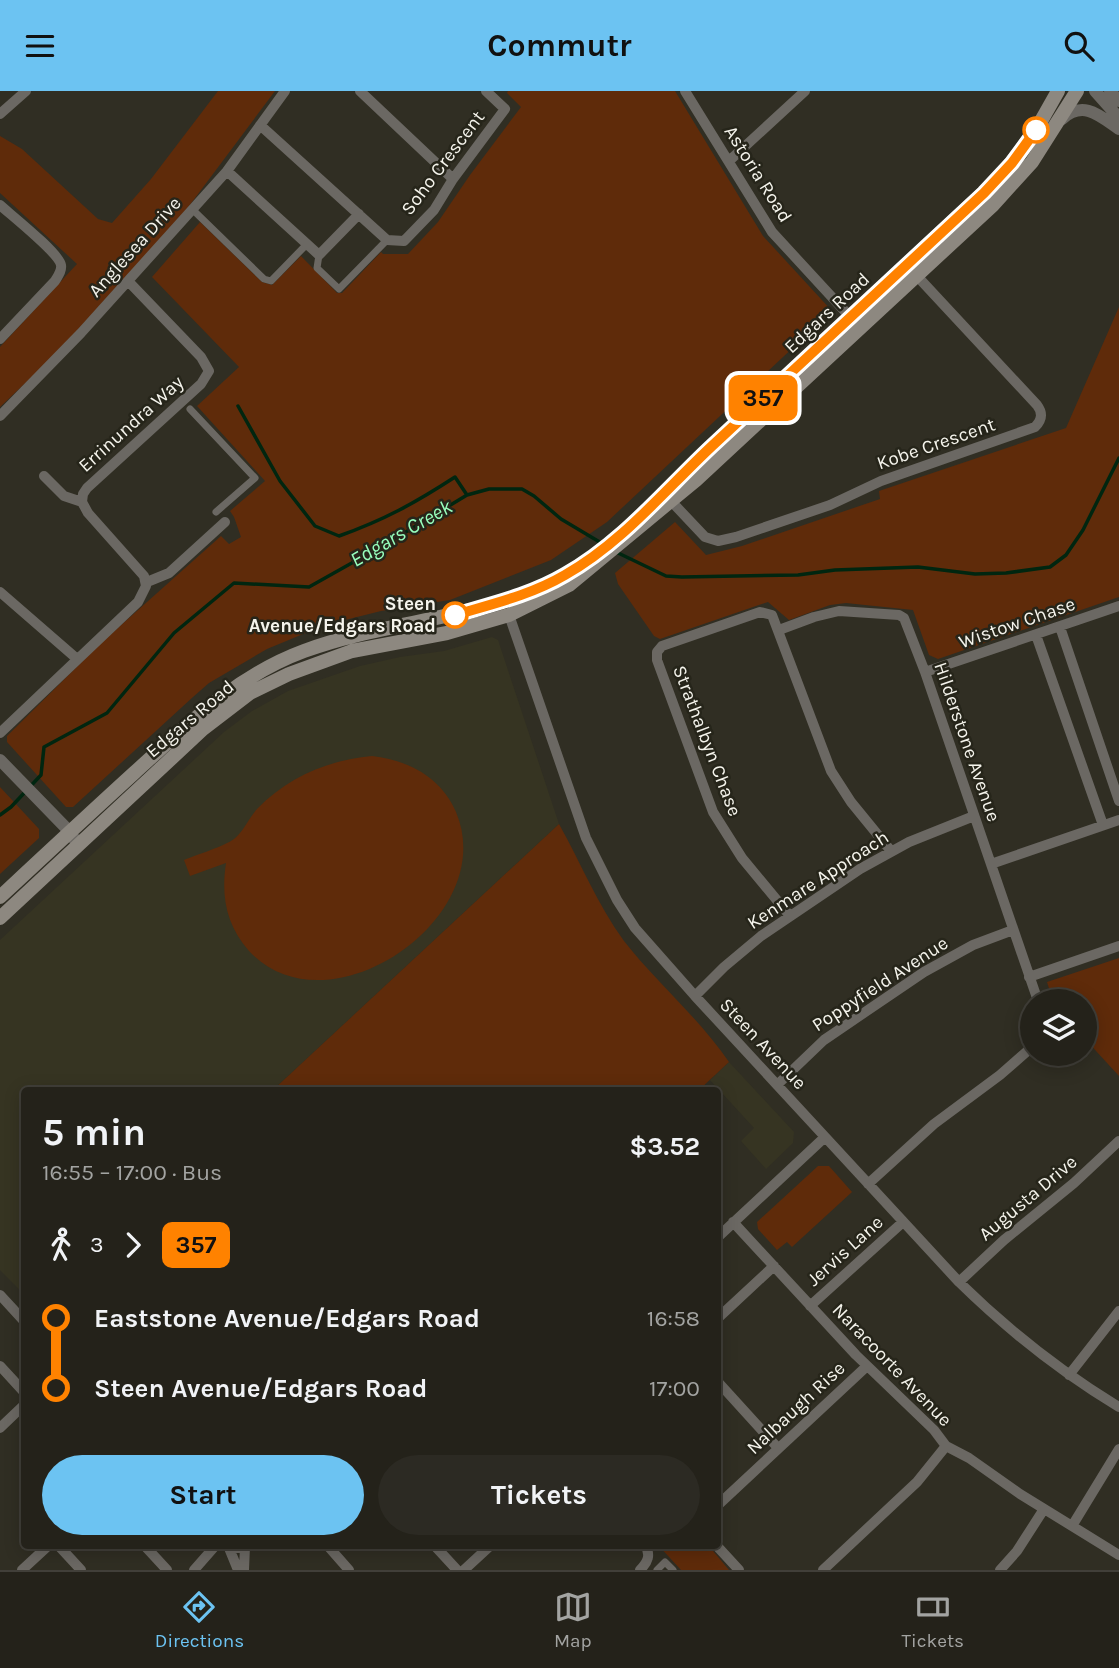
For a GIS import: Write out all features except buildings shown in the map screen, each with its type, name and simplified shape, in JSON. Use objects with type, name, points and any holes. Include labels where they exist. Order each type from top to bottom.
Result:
[{"type":"main road","name":"Edgars Road","points":[[0,897],[70,838],[210,704],[250,676],[304,651],[363,632],[506,608],[585,567],[696,480],[855,323],[999,178],[1036,130],[1058,91]]},
{"type":"main road","name":"Edgars Road","points":[[631,530],[855,323],[917,276],[1011,188],[1032,162],[1077,91]]},
{"type":"main road","name":"Edgars Road","points":[[0,918],[70,838]]},
{"type":"street","points":[[0,114],[26,91]]},
{"type":"street","name":"Anglesea Drive","points":[[0,416],[60,356],[226,171],[285,91]]},
{"type":"street","points":[[360,91],[453,179]]},
{"type":"street","name":"Soho Crescent","points":[[387,240],[404,241],[434,210],[453,179],[505,109],[486,91]]},
{"type":"street","name":"Astoria Road","points":[[685,91],[772,232],[855,323]]},
{"type":"street","points":[[729,162],[805,91]]},
{"type":"street","points":[[1095,91],[1119,118]]},
{"type":"street","points":[[1110,91],[1119,101]]},
{"type":"street","points":[[1059,122],[1079,109],[1093,113],[1119,129]]},
{"type":"street","points":[[260,125],[359,214],[387,240],[339,289],[317,268],[319,255],[359,214]]},
{"type":"street","points":[[226,171],[319,255]]},
{"type":"street","points":[[0,205],[51,251],[61,264],[61,270],[55,281],[0,339]]},
{"type":"street","points":[[192,209],[264,279],[271,281],[306,245]]},
{"type":"street","name":"Kobe Crescent","points":[[671,501],[705,537],[718,541],[830,505],[881,481],[1035,427],[1041,414],[1037,405],[917,276]]},
{"type":"street","name":"Errinundra Way","points":[[82,502],[87,488],[201,384],[209,371],[201,357],[128,281]]},
{"type":"street","points":[[190,409],[255,478],[216,512]]},
{"type":"street","points":[[0,733],[138,601],[147,582],[88,513],[82,502],[64,496],[44,476]]},
{"type":"street","points":[[147,582],[169,573],[225,522]]},
{"type":"street","points":[[0,592],[76,658]]},
{"type":"street","name":"Wistow Chase","points":[[925,672],[1119,606]]},
{"type":"street","name":"Steen Avenue","points":[[506,608],[575,808],[599,868],[635,928],[959,1282],[1018,1336],[1069,1375],[1119,1407]]},
{"type":"street","name":"Hilderstone Avenue","points":[[779,630],[839,611],[899,615],[907,622],[1034,989]]},
{"type":"street","name":"Strathalbyn Chase","points":[[779,630],[772,615],[760,612],[665,644],[658,649],[656,656],[713,813],[742,858],[790,916]]},
{"type":"street","points":[[1060,627],[1119,801]]},
{"type":"street","points":[[779,630],[831,771],[851,802],[891,851]]},
{"type":"street","points":[[1036,635],[1103,825]]},
{"type":"street","points":[[0,760],[70,838]]},
{"type":"street","points":[[0,769],[17,782]]},
{"type":"street","name":"Kenmare Approach","points":[[695,996],[744,949],[790,916],[891,851],[974,816]]},
{"type":"street","points":[[991,865],[1103,825],[1118,823]]},
{"type":"street","name":"Poppyfield Avenue","points":[[777,1085],[824,1039],[924,972],[973,945],[1013,930]]},
{"type":"street","points":[[1029,977],[1119,946]]},
{"type":"street","points":[[868,1184],[934,1124],[1020,1057]]},
{"type":"street","points":[[721,1234],[825,1137]]},
{"type":"street","name":"Augusta Drive","points":[[959,1282],[1004,1240],[1074,1184],[1119,1141]]},
{"type":"street","name":"Naracoorte Avenue","points":[[733,1222],[867,1366],[946,1446],[969,1458],[1119,1555]]},
{"type":"street","name":"Jervis Lane","points":[[810,1306],[903,1222]]},
{"type":"street","points":[[721,1315],[774,1266]]},
{"type":"street","points":[[0,1294],[21,1318]]},
{"type":"street","points":[[1069,1375],[1119,1311]]},
{"type":"street","points":[[0,1366],[21,1389]]},
{"type":"street","name":"Nalbaugh Rise","points":[[721,1502],[867,1366]]},
{"type":"street","points":[[721,1385],[778,1448]]},
{"type":"street","points":[[0,1428],[21,1411]]},
{"type":"street","points":[[824,1570],[917,1482],[946,1446]]},
{"type":"street","points":[[1072,1527],[1119,1449]]},
{"type":"street","points":[[999,1570],[1017,1551],[1044,1509]]},
{"type":"street","points":[[22,1570],[45,1549]]},
{"type":"street","points":[[62,1549],[81,1570]]},
{"type":"street","points":[[148,1549],[167,1570]]},
{"type":"street","points":[[194,1570],[212,1549]]},
{"type":"street","points":[[227,1549],[238,1570]]},
{"type":"street","points":[[244,1570],[246,1549]]},
{"type":"street","points":[[331,1549],[349,1570]]},
{"type":"street","points":[[438,1549],[457,1570]]},
{"type":"street","points":[[464,1570],[487,1549]]},
{"type":"street","points":[[640,1570],[648,1560],[647,1549]]},
{"type":"street","points":[[720,1549],[738,1570]]},
{"type":"street","points":[[657,1570],[665,1562],[673,1570]]},
{"type":"shaded area","points":[[218,91],[275,91],[186,210],[55,355],[0,407],[0,347],[77,264],[0,193],[0,136],[22,149],[98,219],[112,223],[151,179]]},
{"type":"shaded area","points":[[508,91],[675,91],[763,236],[832,311],[607,522],[551,560],[450,600],[381,611],[325,625],[267,649],[209,683],[73,807],[66,807],[7,742],[7,736],[101,643],[221,536],[229,544],[241,537],[230,511],[265,481],[197,406],[239,367],[152,277],[200,222],[262,282],[272,285],[301,256],[337,293],[342,293],[381,252],[408,254],[438,222],[521,107]]},
{"type":"shaded area","points":[[1119,307],[1119,597],[938,659],[929,655],[913,610],[846,603],[830,605],[789,620],[768,602],[660,639],[654,636],[618,584],[615,573],[675,522],[706,555],[742,546],[880,499],[879,491],[1066,428]]},
{"type":"shaded area","points":[[492,637],[498,640],[559,824],[276,1087],[21,1087],[21,1291],[0,1270],[0,940],[224,732],[252,711],[288,691],[360,666],[444,651]]},
{"type":"shaded area","points":[[372,756],[398,762],[422,772],[442,789],[450,800],[456,812],[463,852],[454,890],[431,925],[399,953],[361,972],[321,980],[282,974],[249,951],[235,931],[225,898],[226,863],[190,876],[184,860],[234,839],[257,809],[295,779],[340,761]]},
{"type":"shaded area","points":[[0,787],[39,829],[39,838],[0,874]]},
{"type":"shaded area","points":[[559,824],[597,898],[624,941],[705,1030],[729,1062],[702,1087],[276,1087]]},
{"type":"shaded area","points":[[1119,958],[1119,1076],[1097,1052],[1097,989],[1049,989],[1047,982]]},
{"type":"shaded area","points":[[729,1062],[794,1132],[793,1143],[766,1169],[741,1141],[754,1128],[721,1092],[721,1087],[716,1087],[710,1080]]},
{"type":"shaded area","points":[[818,1166],[829,1166],[852,1192],[792,1247],[787,1242],[777,1250],[758,1229],[757,1222]]},
{"type":"shaded area","points":[[662,1549],[711,1549],[729,1570],[681,1570]]},
{"type":"waterway","points":[[238,406],[280,481],[315,526],[339,536],[399,510],[455,477],[467,495]]},
{"type":"waterway","name":"Edgars Creek","points":[[614,551],[666,576],[682,577],[798,575],[835,570],[918,567],[975,574],[1050,567],[1066,555],[1083,530],[1119,458]]},
{"type":"waterway","name":"Edgars Creek","points":[[0,815],[41,775],[44,747],[107,713],[174,633],[234,583],[309,587],[467,495],[489,489],[522,489],[561,519],[608,547]]},
{"type":"bus line","name":"357","points":[[455,615],[504,601],[566,575],[628,528],[984,193],[1012,163],[1036,130]]},
{"type":"place","name":"Steen Avenue/Edgars Road","points":[[455,615]]}]
